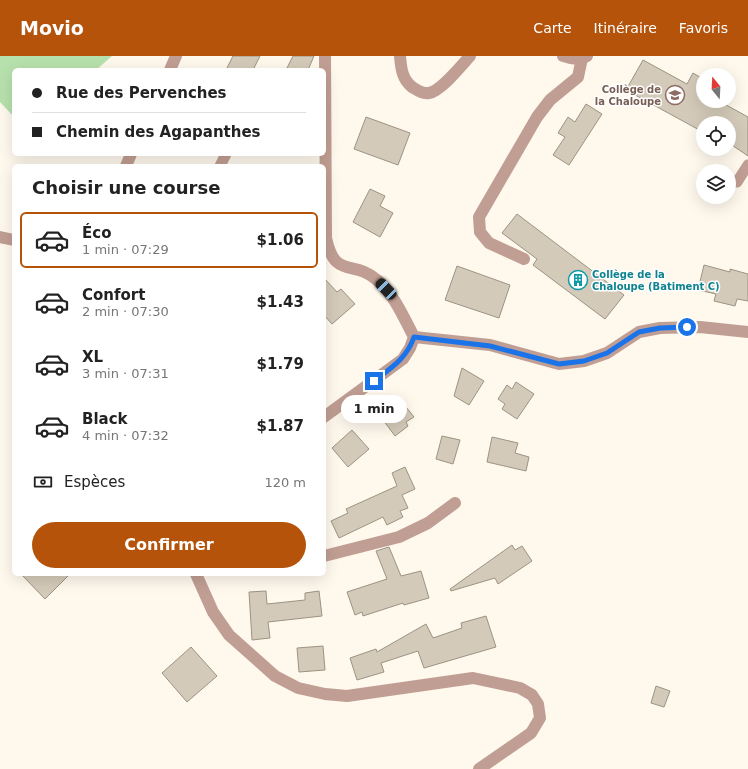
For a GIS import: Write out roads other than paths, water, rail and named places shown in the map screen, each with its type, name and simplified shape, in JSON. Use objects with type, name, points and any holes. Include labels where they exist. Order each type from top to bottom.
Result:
[{"type":"street","points":[[171,68],[176,56]]},
{"type":"street","points":[[325,56],[325,68]]},
{"type":"street","points":[[400,56],[402,72],[408,84],[418,92],[429,93],[443,84],[470,56]]},
{"type":"street","points":[[524,259],[489,243],[480,232],[479,217],[537,117],[550,100],[578,77],[585,57],[569,58],[563,56]]},
{"type":"street","points":[[0,237],[12,240]]},
{"type":"street","points":[[326,238],[330,253],[336,262],[367,272],[377,280],[392,298],[414,337],[410,348],[403,359],[326,416]]},
{"type":"street","points":[[414,337],[490,346],[559,364],[584,361],[607,353],[639,332],[660,328],[700,327],[748,332]]},
{"type":"street","points":[[326,555],[399,537],[428,523],[455,503]]},
{"type":"street","points":[[197,576],[213,612],[229,635],[275,676],[298,688],[324,694],[347,696],[473,678],[520,688],[532,695],[538,704],[540,718],[532,733],[479,769]]},
{"type":"lane","points":[[736,182],[748,166]]},
{"type":"place","name":"Collège de la Chaloupe","points":[[675,95]]},
{"type":"place","name":"Collège de la Chaloupe (Batiment C)","points":[[578,280]]}]
